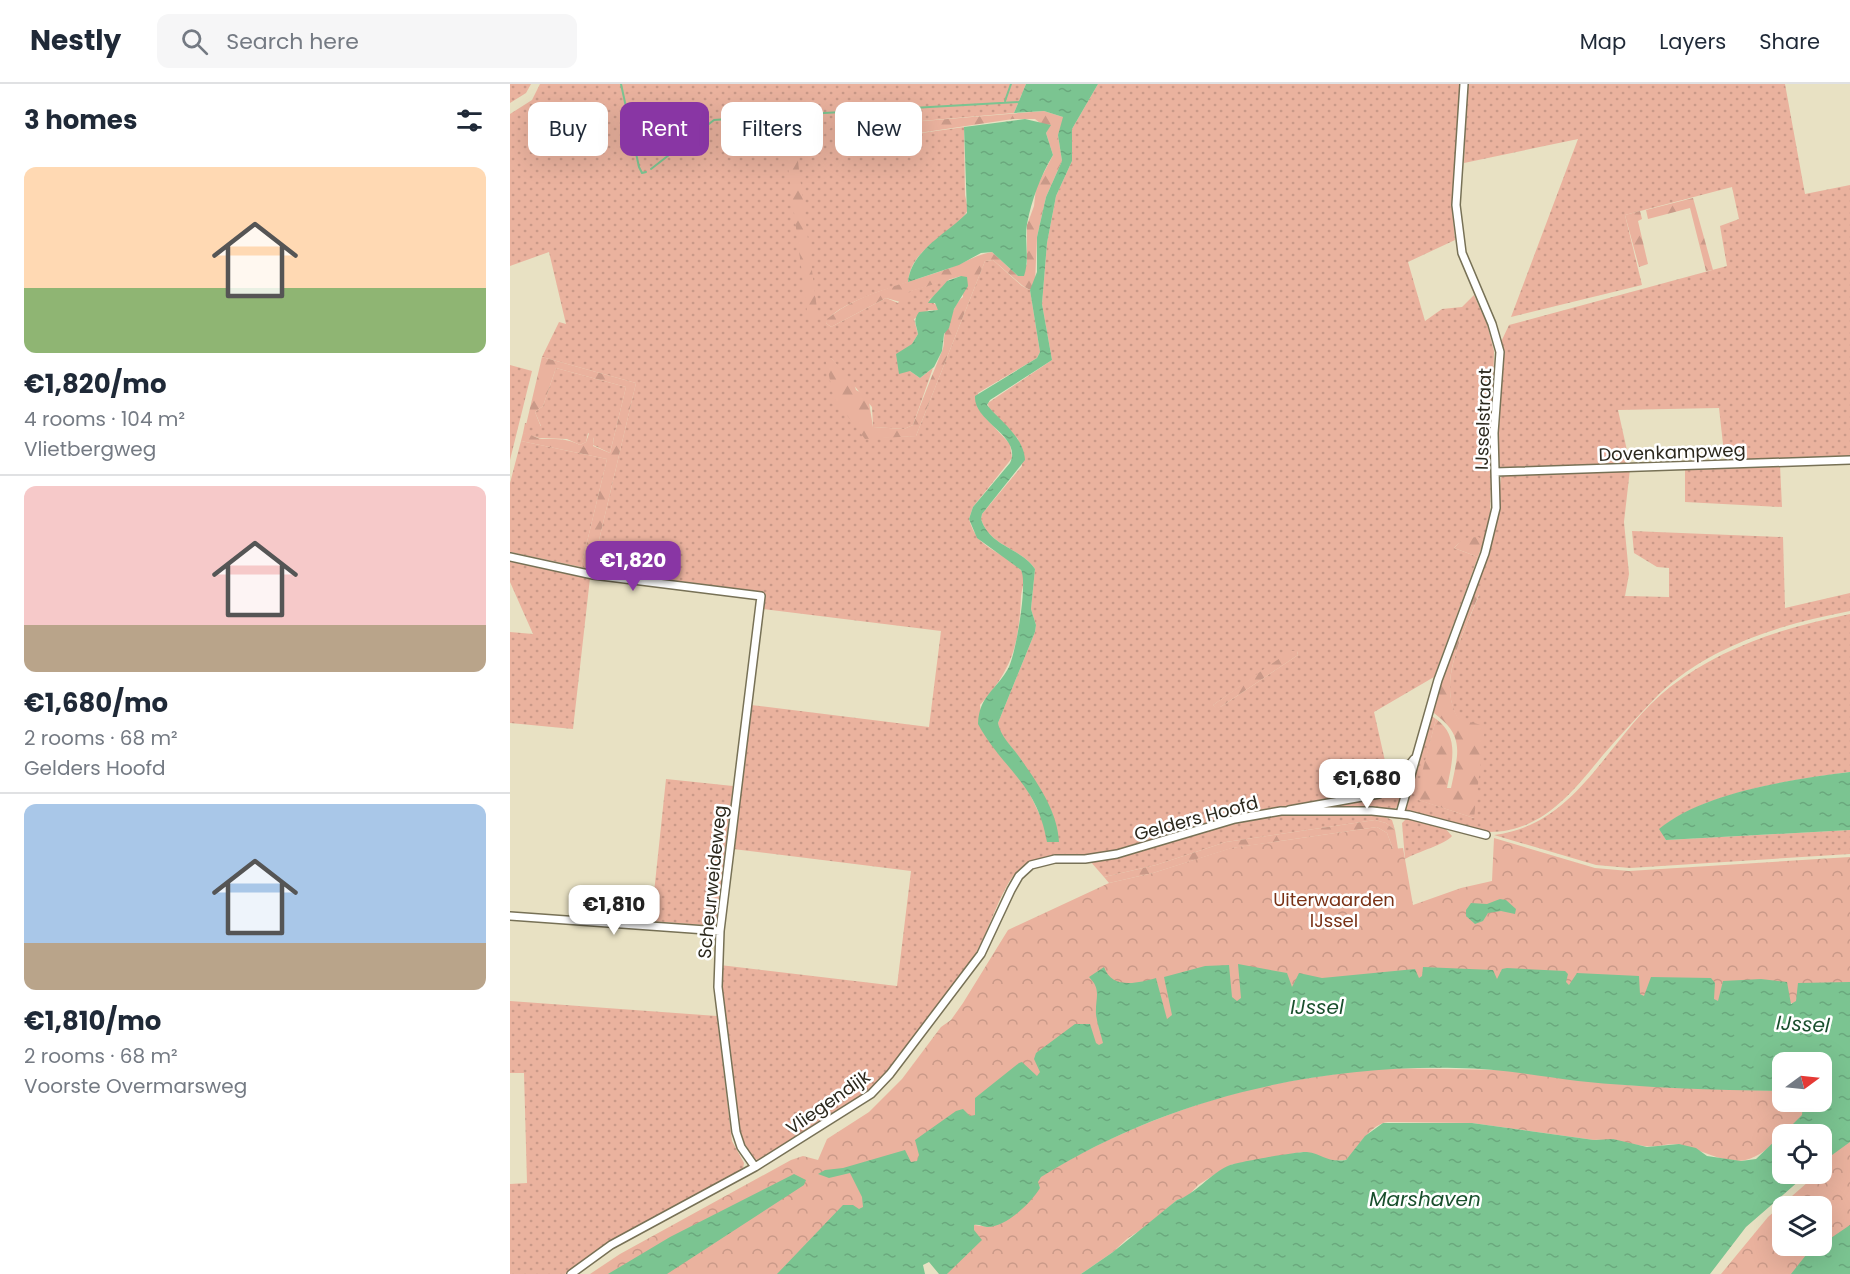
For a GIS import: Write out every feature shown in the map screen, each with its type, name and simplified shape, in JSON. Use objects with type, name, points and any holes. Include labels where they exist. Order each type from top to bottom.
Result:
[{"type":"street","name":"IJsselstraat","points":[[1400,814],[1438,680],[1493,525],[1494,433],[1500,366],[1499,345],[1462,253],[1458,228],[1456,205],[1464,84]]},
{"type":"street","name":"Dovenkampweg","points":[[1495,472],[1850,460]]},
{"type":"street","name":"Scheurweideweg","points":[[510,557],[593,575],[761,596],[720,931],[718,987],[734,1119],[741,1147],[755,1167]]},
{"type":"street","name":"IJsselstraat","points":[[1281,811],[1379,794],[1392,787],[1419,751]]},
{"type":"street","name":"Gelders Hoofd","points":[[1055,859],[1085,859],[1117,854],[1235,819],[1281,811],[1400,814],[1486,835]]},
{"type":"street","name":"Vliegendijk","points":[[570,1274],[611,1245],[755,1167],[854,1107],[877,1089],[981,954],[1019,876],[1031,865],[1055,859]]},
{"type":"street","points":[[510,916],[720,931]]},
{"type":"green space","points":[[510,84],[531,84],[526,93],[510,103]]},
{"type":"green space","points":[[540,84],[1026,84],[1014,113],[922,121],[922,102],[835,102],[835,156],[922,156],[922,133],[964,127],[965,195],[968,209],[954,227],[917,258],[908,282],[850,304],[831,316],[826,323],[831,327],[886,298],[898,303],[907,292],[949,279],[943,289],[929,300],[939,307],[938,310],[929,310],[914,319],[918,334],[912,344],[910,371],[920,378],[933,368],[913,425],[904,429],[873,427],[872,407],[831,358],[865,438],[916,436],[985,261],[993,260],[1022,286],[1030,290],[1040,352],[1037,358],[978,393],[982,414],[1010,444],[1012,458],[973,507],[969,519],[973,530],[985,545],[1014,563],[1022,572],[1024,579],[1016,642],[1012,655],[1000,679],[980,705],[983,732],[1026,786],[1045,826],[1059,842],[1019,757],[1000,733],[998,723],[1035,632],[1036,625],[1031,609],[1035,569],[1022,556],[991,536],[981,519],[982,514],[1022,466],[1018,439],[989,408],[988,403],[1052,360],[1042,304],[1047,243],[1056,196],[1072,161],[1072,129],[1098,84],[1461,84],[1452,209],[1455,240],[1408,262],[1425,321],[1442,309],[1462,307],[1474,295],[1487,324],[1494,351],[1490,514],[1484,540],[1468,539],[1460,542],[1454,548],[1478,557],[1434,677],[1374,712],[1390,783],[1375,791],[1341,801],[1253,812],[1118,850],[1089,855],[1048,857],[1029,863],[1014,875],[1008,885],[979,947],[963,973],[914,1039],[874,1087],[855,1103],[759,1160],[752,1159],[744,1144],[733,1096],[720,965],[897,986],[911,871],[733,849],[751,705],[929,727],[941,631],[763,609],[764,592],[592,570],[636,383],[542,357],[559,322],[566,324],[549,252],[510,266],[510,114],[528,103],[528,156],[608,156],[608,102],[529,102]],"holes":[[[1297,651],[1298,655],[1216,708],[1213,705],[1290,652]]]},
{"type":"green space","points":[[1467,84],[1785,84],[1805,194],[1850,185],[1850,458],[1725,462],[1719,408],[1618,410],[1630,464],[1501,468],[1496,462],[1501,342],[1509,325],[1727,266],[1720,226],[1739,219],[1732,187],[1625,215],[1642,285],[1511,317],[1578,139],[1464,163]]},
{"type":"green space","points":[[1044,111],[1063,117],[1063,126],[1058,135],[1062,161],[1046,197],[1037,237],[1035,284],[1030,290],[993,260],[985,261],[916,436],[865,439],[834,398],[825,358],[831,358],[854,383],[856,390],[868,396],[873,427],[904,429],[913,425],[943,349],[944,335],[952,314],[963,297],[961,276],[908,292],[904,303],[886,298],[831,327],[826,323],[827,319],[841,309],[873,293],[987,253],[992,252],[1018,276],[1027,264],[1027,225],[1034,206],[1036,188],[1053,155],[1046,133],[1048,129],[1035,119],[1013,119],[922,133],[922,121]]},
{"type":"green space","points":[[823,127],[832,127],[823,135]]},
{"type":"green space","points":[[787,156],[797,156],[817,309],[815,317],[808,319]]},
{"type":"green space","points":[[1693,198],[1713,270],[1706,271],[1690,208],[1648,219],[1646,210]]},
{"type":"green space","points":[[1640,211],[1642,219],[1638,221],[1648,264],[1639,267],[1625,215]]},
{"type":"green space","points":[[542,357],[636,383],[592,570],[581,567],[607,459],[521,441],[523,433],[542,439],[566,440],[580,445],[586,442],[590,431],[594,435],[593,446],[610,453],[626,387],[556,368],[543,406],[535,412],[541,427],[526,425]]},
{"type":"green space","points":[[510,365],[532,371],[510,460]]},
{"type":"green space","points":[[556,368],[626,387],[610,453],[593,445],[594,438],[588,433],[586,442],[580,445],[567,439],[539,438],[523,433],[525,423],[541,426],[535,412],[543,406]]},
{"type":"green space","points":[[521,441],[607,459],[581,567],[510,552],[510,483]]},
{"type":"green space","points":[[1780,465],[1782,507],[1685,502],[1685,469]]},
{"type":"green space","points":[[1630,469],[1624,522],[1629,574],[1625,596],[1669,597],[1669,568],[1657,567],[1634,553],[1632,531],[1783,537],[1785,608],[1850,593],[1850,611],[1773,630],[1748,639],[1701,662],[1659,694],[1567,797],[1539,819],[1505,831],[1486,832],[1456,827],[1406,811],[1404,802],[1421,754],[1430,715],[1436,719],[1416,799],[1474,818],[1459,720],[1452,705],[1451,674],[1460,641],[1479,595],[1473,592],[1494,536],[1501,477],[1507,473]]},
{"type":"green space","points":[[1478,537],[1484,540],[1478,557],[1454,548],[1464,538]]},
{"type":"green space","points":[[510,559],[590,578],[573,729],[510,723],[510,632],[533,634],[510,582]]},
{"type":"green space","points":[[1473,592],[1479,594],[1460,640],[1451,673],[1450,689],[1452,705],[1459,719],[1485,726],[1474,818],[1415,799],[1436,719],[1449,733],[1451,741],[1452,759],[1447,788],[1451,788],[1457,744],[1450,728],[1431,711]]},
{"type":"green space","points":[[1850,614],[1850,772],[1777,784],[1724,797],[1678,817],[1660,829],[1666,840],[1850,830],[1850,854],[1630,868],[1596,865],[1494,835],[1524,828],[1549,814],[1571,796],[1648,706],[1690,673],[1733,649],[1756,640],[1802,625]]},
{"type":"green space","points":[[1290,651],[1297,651],[1298,655],[1222,706],[1216,709],[1213,705]]},
{"type":"green space","points":[[1413,763],[1399,805],[1394,809],[1299,810],[1348,803],[1377,795],[1390,788]]},
{"type":"green space","points":[[666,779],[733,786],[716,926],[651,921]]},
{"type":"green space","points":[[1308,812],[1380,814],[1392,820],[1395,830],[1386,823],[1375,820],[1226,842],[1156,865],[1104,877],[1090,861],[1134,852],[1221,825],[1265,816]]},
{"type":"green space","points":[[1408,817],[1441,824],[1452,836],[1444,842],[1405,859],[1402,823]]},
{"type":"green space","points":[[1375,820],[1386,823],[1395,830],[1398,849],[1393,849],[1387,833],[1377,827],[1232,848],[1153,873],[1109,883],[1104,877],[1156,865],[1226,842]]},
{"type":"green space","name":"Uiterwaarden IJssel","points":[[1377,827],[1387,833],[1393,849],[1403,848],[1413,905],[1461,888],[1492,881],[1494,838],[1595,868],[1629,871],[1850,857],[1850,1003],[1714,1003],[1422,979],[795,1274],[590,1274],[620,1254],[791,1160],[803,1156],[818,1160],[827,1139],[869,1112],[902,1079],[941,1027],[951,1020],[1008,930],[1109,883],[1153,873],[1231,848]]},
{"type":"green space","points":[[510,1001],[717,1016],[732,1141],[744,1163],[743,1169],[607,1245],[565,1274],[510,1274],[510,1184],[527,1183],[524,1073],[510,1073]]},
{"type":"green space","points":[[1379,1068],[1506,1070],[1627,1085],[1772,1091],[1772,1112],[1832,1112],[1832,1103],[1850,1104],[1850,1274],[1721,1274],[1772,1214],[1772,1256],[1832,1256],[1832,1196],[1792,1196],[1806,1184],[1832,1184],[1832,1124],[1772,1124],[1772,1144],[1751,1158],[1740,1161],[1719,1158],[1676,1144],[1644,1146],[1472,1123],[1388,1122],[1370,1132],[1346,1160],[1328,1161],[1303,1152],[1230,1165],[1198,1185],[1188,1196],[1177,1200],[1113,1252],[1081,1274],[947,1274],[974,1230],[974,1225],[989,1227],[1040,1188],[1037,1182],[1040,1177],[1066,1162],[1123,1133],[1184,1109],[1245,1091],[1314,1077]]},
{"type":"water","points":[[1026,84],[1098,84],[1072,129],[1072,161],[1056,196],[1047,243],[1042,304],[1052,360],[990,400],[987,405],[1021,444],[1025,460],[982,514],[981,519],[991,536],[1022,556],[1035,569],[1031,609],[1036,625],[1035,632],[998,723],[1004,737],[1027,767],[1046,798],[1055,820],[1059,842],[1047,842],[1036,805],[978,724],[985,699],[1004,675],[1012,659],[1018,633],[1023,577],[1021,570],[977,538],[969,519],[973,507],[1010,463],[1012,453],[1004,437],[981,414],[976,405],[975,396],[1037,358],[1040,352],[1030,290],[1037,272],[1037,237],[1046,197],[1062,161],[1058,135],[1063,117],[1044,111],[1014,113]]},
{"type":"water","points":[[1025,119],[1051,125],[1046,133],[1053,155],[1040,180],[1029,215],[1026,230],[1027,263],[1024,276],[1018,276],[992,252],[981,253],[959,265],[908,282],[911,271],[923,251],[967,213],[964,127]]},
{"type":"water","points":[[961,276],[967,277],[968,286],[954,309],[949,328],[944,334],[942,351],[934,367],[920,378],[910,371],[899,374],[896,354],[912,344],[918,334],[915,321],[917,315],[919,312],[938,310],[935,303],[928,303],[947,281]]},
{"type":"water","points":[[1850,772],[1850,830],[1666,840],[1659,829],[1700,805],[1750,789]]},
{"type":"water","points":[[1500,899],[1506,900],[1516,909],[1515,914],[1501,911],[1488,913],[1483,921],[1475,924],[1466,916],[1466,910],[1471,903],[1487,904]]},
{"type":"water","name":"IJssel","points":[[1238,964],[1287,973],[1292,987],[1299,973],[1322,978],[1415,969],[1419,978],[1422,976],[1423,967],[1493,970],[1497,979],[1502,969],[1507,968],[1565,971],[1568,974],[1566,982],[1569,985],[1577,973],[1639,976],[1640,994],[1644,996],[1651,977],[1711,978],[1715,983],[1714,999],[1718,1001],[1723,981],[1761,979],[1787,982],[1791,1004],[1796,1001],[1798,983],[1850,982],[1850,1142],[1832,1155],[1832,1124],[1793,1124],[1802,1112],[1832,1112],[1832,1052],[1772,1052],[1772,1091],[1629,1085],[1471,1068],[1402,1069],[1348,1073],[1241,1092],[1137,1127],[1088,1150],[1041,1177],[1038,1182],[1040,1188],[1036,1194],[1009,1219],[994,1226],[974,1225],[974,1230],[982,1240],[947,1274],[939,1274],[929,1262],[923,1265],[925,1274],[777,1274],[843,1205],[853,1205],[859,1209],[863,1207],[862,1197],[850,1173],[829,1178],[818,1174],[825,1170],[843,1168],[905,1150],[911,1162],[917,1161],[919,1155],[915,1140],[956,1111],[963,1109],[970,1116],[975,1115],[975,1098],[1019,1063],[1022,1062],[1037,1076],[1040,1072],[1034,1059],[1036,1053],[1075,1024],[1090,1024],[1096,1043],[1099,1045],[1103,1043],[1096,1014],[1097,990],[1089,977],[1104,967],[1113,979],[1119,982],[1134,983],[1156,978],[1167,1019],[1172,1015],[1164,977],[1205,966],[1229,965],[1232,997],[1237,1001],[1241,998]]},
{"type":"water","name":"Marshaven","points":[[1383,1123],[1472,1123],[1594,1140],[1613,1139],[1647,1147],[1679,1144],[1696,1148],[1707,1156],[1741,1161],[1756,1159],[1772,1144],[1772,1184],[1795,1184],[1782,1196],[1772,1196],[1772,1204],[1746,1227],[1710,1274],[1081,1274],[1113,1252],[1177,1200],[1230,1165],[1302,1152],[1334,1160],[1346,1160],[1365,1136]]},
{"type":"water","points":[[794,1174],[806,1180],[804,1185],[667,1274],[608,1274],[670,1237]]},
{"type":"water","points":[[1850,1225],[1850,1274],[1791,1274],[1805,1256],[1832,1256],[1832,1237]]},
{"type":"waterway","points":[[621,84],[639,167],[642,173],[646,172]]},
{"type":"waterway","points":[[1005,101],[1011,84]]},
{"type":"waterway","points":[[823,113],[1020,102]]},
{"type":"waterway","points":[[651,169],[714,120],[721,119]]}]
